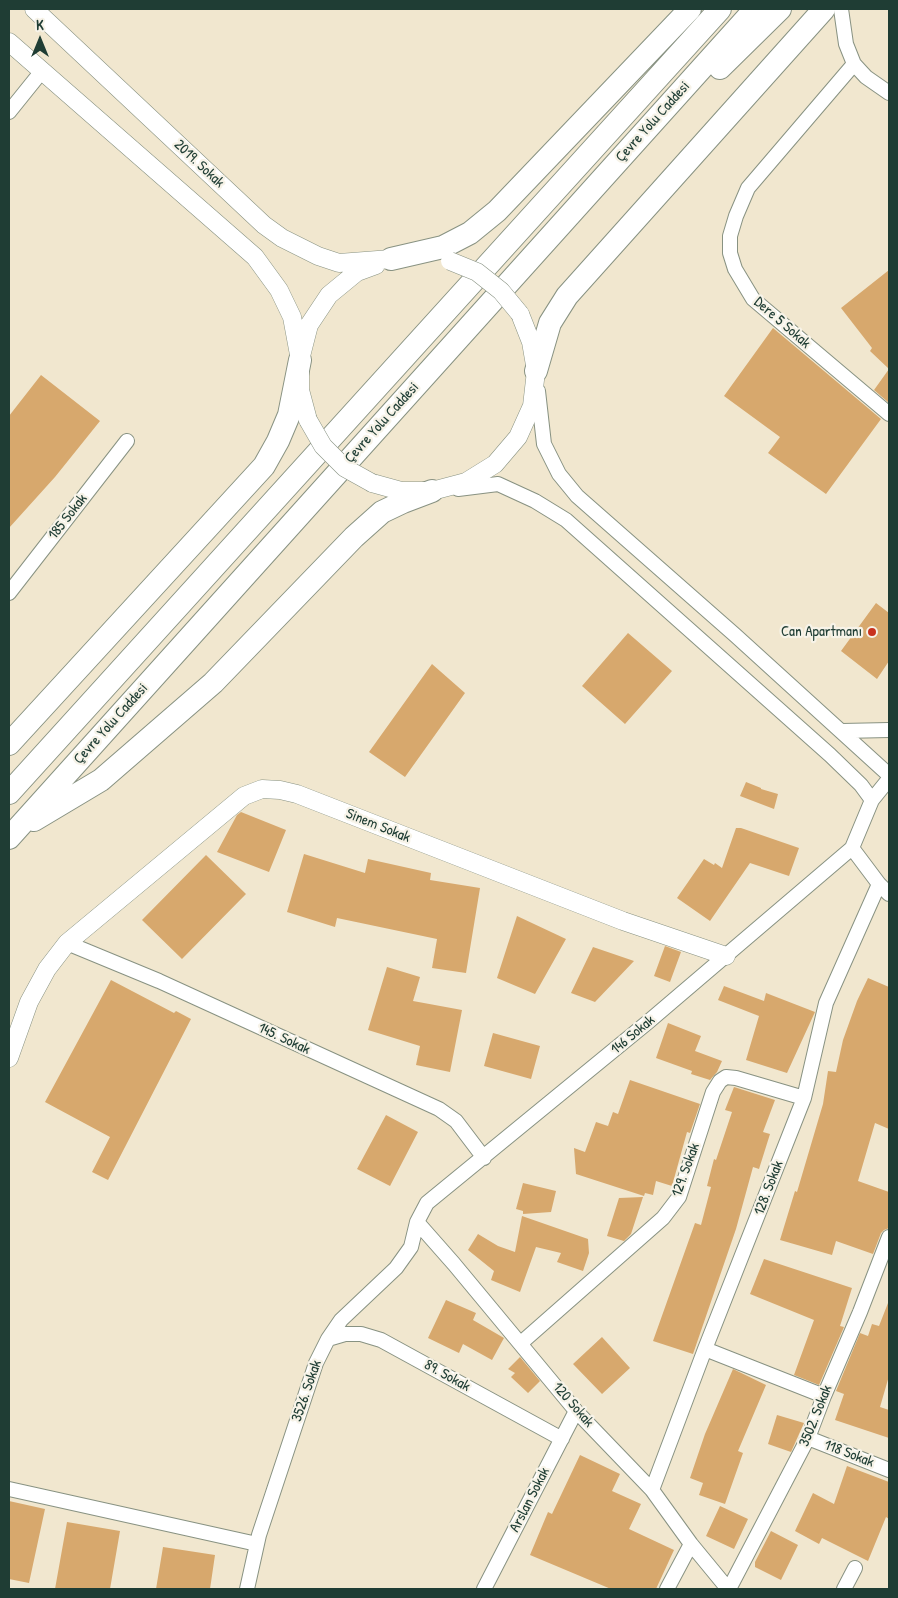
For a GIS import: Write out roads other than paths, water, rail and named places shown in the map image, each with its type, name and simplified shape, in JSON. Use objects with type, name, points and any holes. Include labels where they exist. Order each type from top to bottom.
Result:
[{"type":"highway","points":[[390,259],[443,246],[470,233],[498,211],[690,9]]},
{"type":"highway","points":[[611,129],[708,9]]},
{"type":"highway","name":"Çevre Yolu Caddesi","points":[[9,793],[720,9]]},
{"type":"highway","name":"Çevre Yolu Caddesi","points":[[11,835],[755,9]]},
{"type":"highway","points":[[517,273],[780,9]]},
{"type":"highway","points":[[536,371],[550,323],[567,296],[824,9]]},
{"type":"highway","points":[[9,744],[264,466],[278,442],[289,415],[300,360]]},
{"type":"highway","points":[[11,835],[101,780],[214,683],[354,538],[382,512],[432,491]]},
{"type":"street","name":"2019. Sokak","points":[[34,9],[264,225],[282,238],[318,256],[339,263],[390,259]]},
{"type":"street","points":[[841,9],[846,44],[854,64],[866,77],[889,93]]},
{"type":"street","points":[[9,42],[255,257],[279,290],[292,317],[300,360],[300,390],[308,420],[323,446],[345,468],[372,483],[401,491],[432,491],[498,484],[534,501],[566,520],[862,784],[872,800]]},
{"type":"street","name":"Dere 5 Sokak","points":[[854,64],[748,188],[730,236],[730,253],[734,269],[753,300],[889,414]]},
{"type":"street","points":[[9,112],[42,71]]},
{"type":"street","points":[[300,360],[309,325],[329,295],[357,272],[390,259],[420,256],[450,261],[478,272],[501,291],[520,314],[531,342],[544,444],[559,474],[577,496],[889,775]]},
{"type":"street","points":[[432,491],[466,482],[495,464],[518,437],[532,406],[536,371]]},
{"type":"street","name":"185 Sokak","points":[[9,593],[127,441]]},
{"type":"street","points":[[842,731],[889,730]]},
{"type":"street","points":[[889,779],[872,800],[852,848],[879,884],[889,894]]},
{"type":"street","name":"Sinem Sokak","points":[[9,1058],[29,1002],[47,969],[67,943],[244,796],[262,789],[298,794],[623,921],[726,956]]},
{"type":"street","name":"146 Sokak","points":[[417,1222],[427,1203],[441,1190],[484,1158],[852,848]]},
{"type":"street","name":"128. Sokak","points":[[652,1490],[705,1349],[804,1098],[826,1003],[879,884]]},
{"type":"street","name":"145. Sokak","points":[[67,943],[159,981],[439,1109],[456,1121],[484,1158]]},
{"type":"street","name":"129. Sokak","points":[[521,1343],[663,1218],[679,1197],[713,1092],[720,1081],[726,1077],[736,1078],[804,1098]]},
{"type":"street","name":"120 Sokak","points":[[417,1222],[521,1343],[576,1411],[652,1490],[691,1544],[729,1589]]},
{"type":"street","name":"3526. Sokak","points":[[247,1589],[257,1544],[316,1362],[341,1320],[396,1268],[411,1247],[417,1222]]},
{"type":"street","name":"3502. Sokak","points":[[729,1589],[808,1438],[889,1239]]},
{"type":"street","name":"89. Sokak","points":[[328,1339],[345,1334],[361,1334],[381,1340],[562,1439]]},
{"type":"street","points":[[705,1349],[824,1396]]},
{"type":"street","name":"Arslan Sokak","points":[[484,1589],[576,1411]]},
{"type":"street","name":"118 Sokak","points":[[808,1438],[889,1470]]},
{"type":"street","points":[[9,1489],[257,1544]]},
{"type":"street","points":[[667,1589],[691,1544]]},
{"type":"street","points":[[844,1589],[855,1568]]},
{"type":"place","name":"Can Apartmanı","points":[[872,632]]}]
